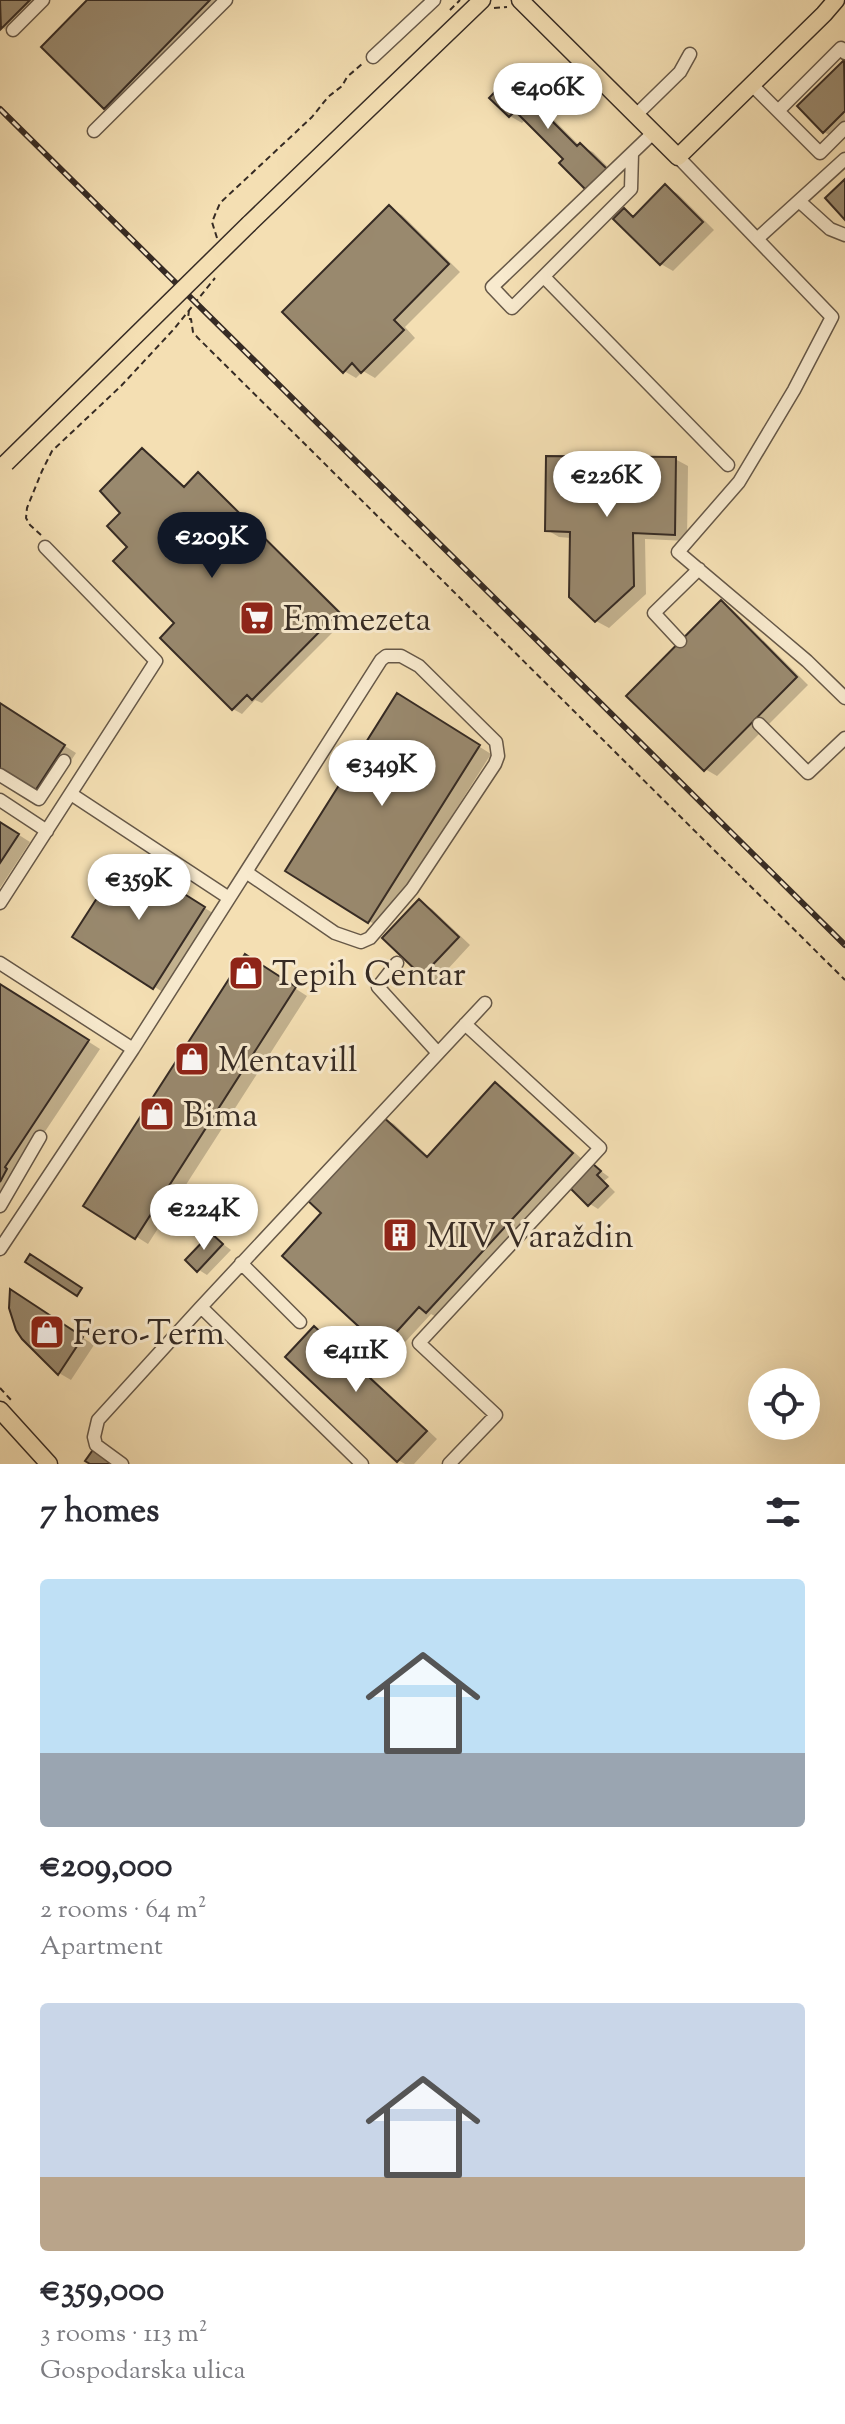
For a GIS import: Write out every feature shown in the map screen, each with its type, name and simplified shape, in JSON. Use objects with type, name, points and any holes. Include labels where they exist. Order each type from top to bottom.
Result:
[{"type":"main road","points":[[513,4],[678,157],[836,0]]},
{"type":"main road","points":[[3,466],[249,224],[487,4]]},
{"type":"main road","points":[[0,1410],[49,1464]]},
{"type":"street","points":[[13,30],[43,0]]},
{"type":"street","points":[[94,131],[226,0]]},
{"type":"street","points":[[373,57],[434,0]]},
{"type":"street","points":[[778,111],[841,48],[845,53]]},
{"type":"street","points":[[636,115],[680,72],[690,54]]},
{"type":"street","points":[[752,85],[820,153],[845,128]]},
{"type":"street","points":[[632,153],[631,189],[512,308],[492,287],[632,153],[653,133]]},
{"type":"street","points":[[678,157],[832,317],[794,390],[739,482],[678,552],[807,661],[845,698]]},
{"type":"street","points":[[757,239],[845,159]]},
{"type":"street","points":[[799,201],[830,229],[845,235]]},
{"type":"street","points":[[544,277],[728,465]]},
{"type":"street","points":[[0,903],[156,661],[45,547]]},
{"type":"street","points":[[680,641],[654,613],[699,569]]},
{"type":"street","points":[[3,1240],[133,1049],[381,660],[386,656],[401,656],[419,666],[496,742],[498,756],[495,764],[412,889],[370,938],[361,942],[335,933],[246,872]]},
{"type":"street","points":[[759,724],[808,773],[845,738]]},
{"type":"street","points":[[0,775],[39,799],[64,761]]},
{"type":"street","points":[[71,794],[229,898]]},
{"type":"street","points":[[0,800],[47,831]]},
{"type":"street","points":[[0,963],[133,1049]]},
{"type":"street","points":[[397,963],[378,987],[438,1053]]},
{"type":"street","points":[[122,1464],[96,1445],[94,1437],[98,1420],[485,1003]]},
{"type":"street","points":[[449,1464],[496,1415],[419,1343],[600,1148],[465,1024]]},
{"type":"street","points":[[0,1206],[40,1137]]},
{"type":"street","points":[[241,1263],[300,1322]]},
{"type":"street","points":[[201,1307],[362,1464]]},
{"type":"path","points":[[487,4],[513,4]]},
{"type":"path","points":[[220,244],[212,222],[220,203],[312,117],[347,77],[373,57]]},
{"type":"path","points":[[45,547],[38,531],[26,518],[27,508],[52,451],[121,386],[174,329],[216,276]]},
{"type":"path","points":[[189,310],[188,319],[191,319],[197,337],[845,980]]},
{"type":"building","points":[[0,0],[30,0],[1,29]]},
{"type":"building","points":[[87,0],[210,0],[104,109],[41,47]]},
{"type":"building","points":[[844,60],[845,111],[823,133],[797,106]]},
{"type":"building","points":[[514,72],[535,93],[529,98],[577,146],[580,143],[607,169],[586,190],[559,163],[563,159],[515,111],[509,117],[489,98]]},
{"type":"building","points":[[845,179],[845,220],[825,198]]},
{"type":"building","points":[[665,184],[703,222],[660,265],[613,219],[624,208],[633,217]]},
{"type":"building","points":[[389,205],[449,264],[394,320],[404,330],[361,373],[352,363],[343,373],[282,312]]},
{"type":"building","points":[[142,448],[184,487],[198,472],[339,612],[252,700],[247,695],[232,710],[160,638],[174,623],[113,561],[127,547],[107,526],[120,513],[100,491]]},
{"type":"building","points":[[546,456],[676,457],[675,535],[633,533],[634,586],[595,622],[569,597],[570,532],[545,531]]},
{"type":"building","points":[[721,600],[797,677],[704,771],[626,696]]},
{"type":"building","points":[[397,693],[480,745],[368,923],[285,871]]},
{"type":"building","points":[[0,703],[65,745],[35,791],[0,768]]},
{"type":"building","points":[[0,822],[19,834],[0,863]]},
{"type":"building","points":[[124,856],[205,907],[153,989],[72,937]]},
{"type":"building","points":[[419,899],[459,937],[422,976],[382,938]]},
{"type":"building","points":[[245,954],[296,987],[135,1239],[83,1206]]},
{"type":"building","points":[[0,984],[89,1040],[5,1167],[7,1169],[0,1182]]},
{"type":"building","name":"MIV Varaždin","points":[[495,1082],[573,1153],[426,1313],[419,1307],[382,1348],[282,1256],[321,1213],[305,1198],[381,1115],[427,1157]]},
{"type":"building","points":[[593,1164],[601,1171],[597,1175],[608,1186],[588,1206],[570,1188]]},
{"type":"building","points":[[211,1233],[223,1244],[197,1272],[185,1260]]},
{"type":"building","points":[[30,1254],[82,1288],[77,1296],[25,1262]]},
{"type":"building","name":"Fero-Term","points":[[10,1289],[83,1337],[58,1375],[16,1330],[9,1308]]},
{"type":"building","points":[[314,1326],[427,1431],[397,1462],[285,1357]]},
{"type":"building","points":[[95,1447],[119,1464],[90,1464],[85,1461]]},
{"type":"railway","points":[[0,109],[845,945]]},
{"type":"place","name":"Emmezeta","points":[[257,618]]},
{"type":"place","name":"Tepih Centar","points":[[246,973]]},
{"type":"place","name":"Mentavill","points":[[192,1059]]},
{"type":"place","name":"Bima","points":[[157,1114]]},
{"type":"place","name":"MIV Varaždin","points":[[400,1235]]},
{"type":"place","name":"Fero-Term","points":[[47,1332]]}]
